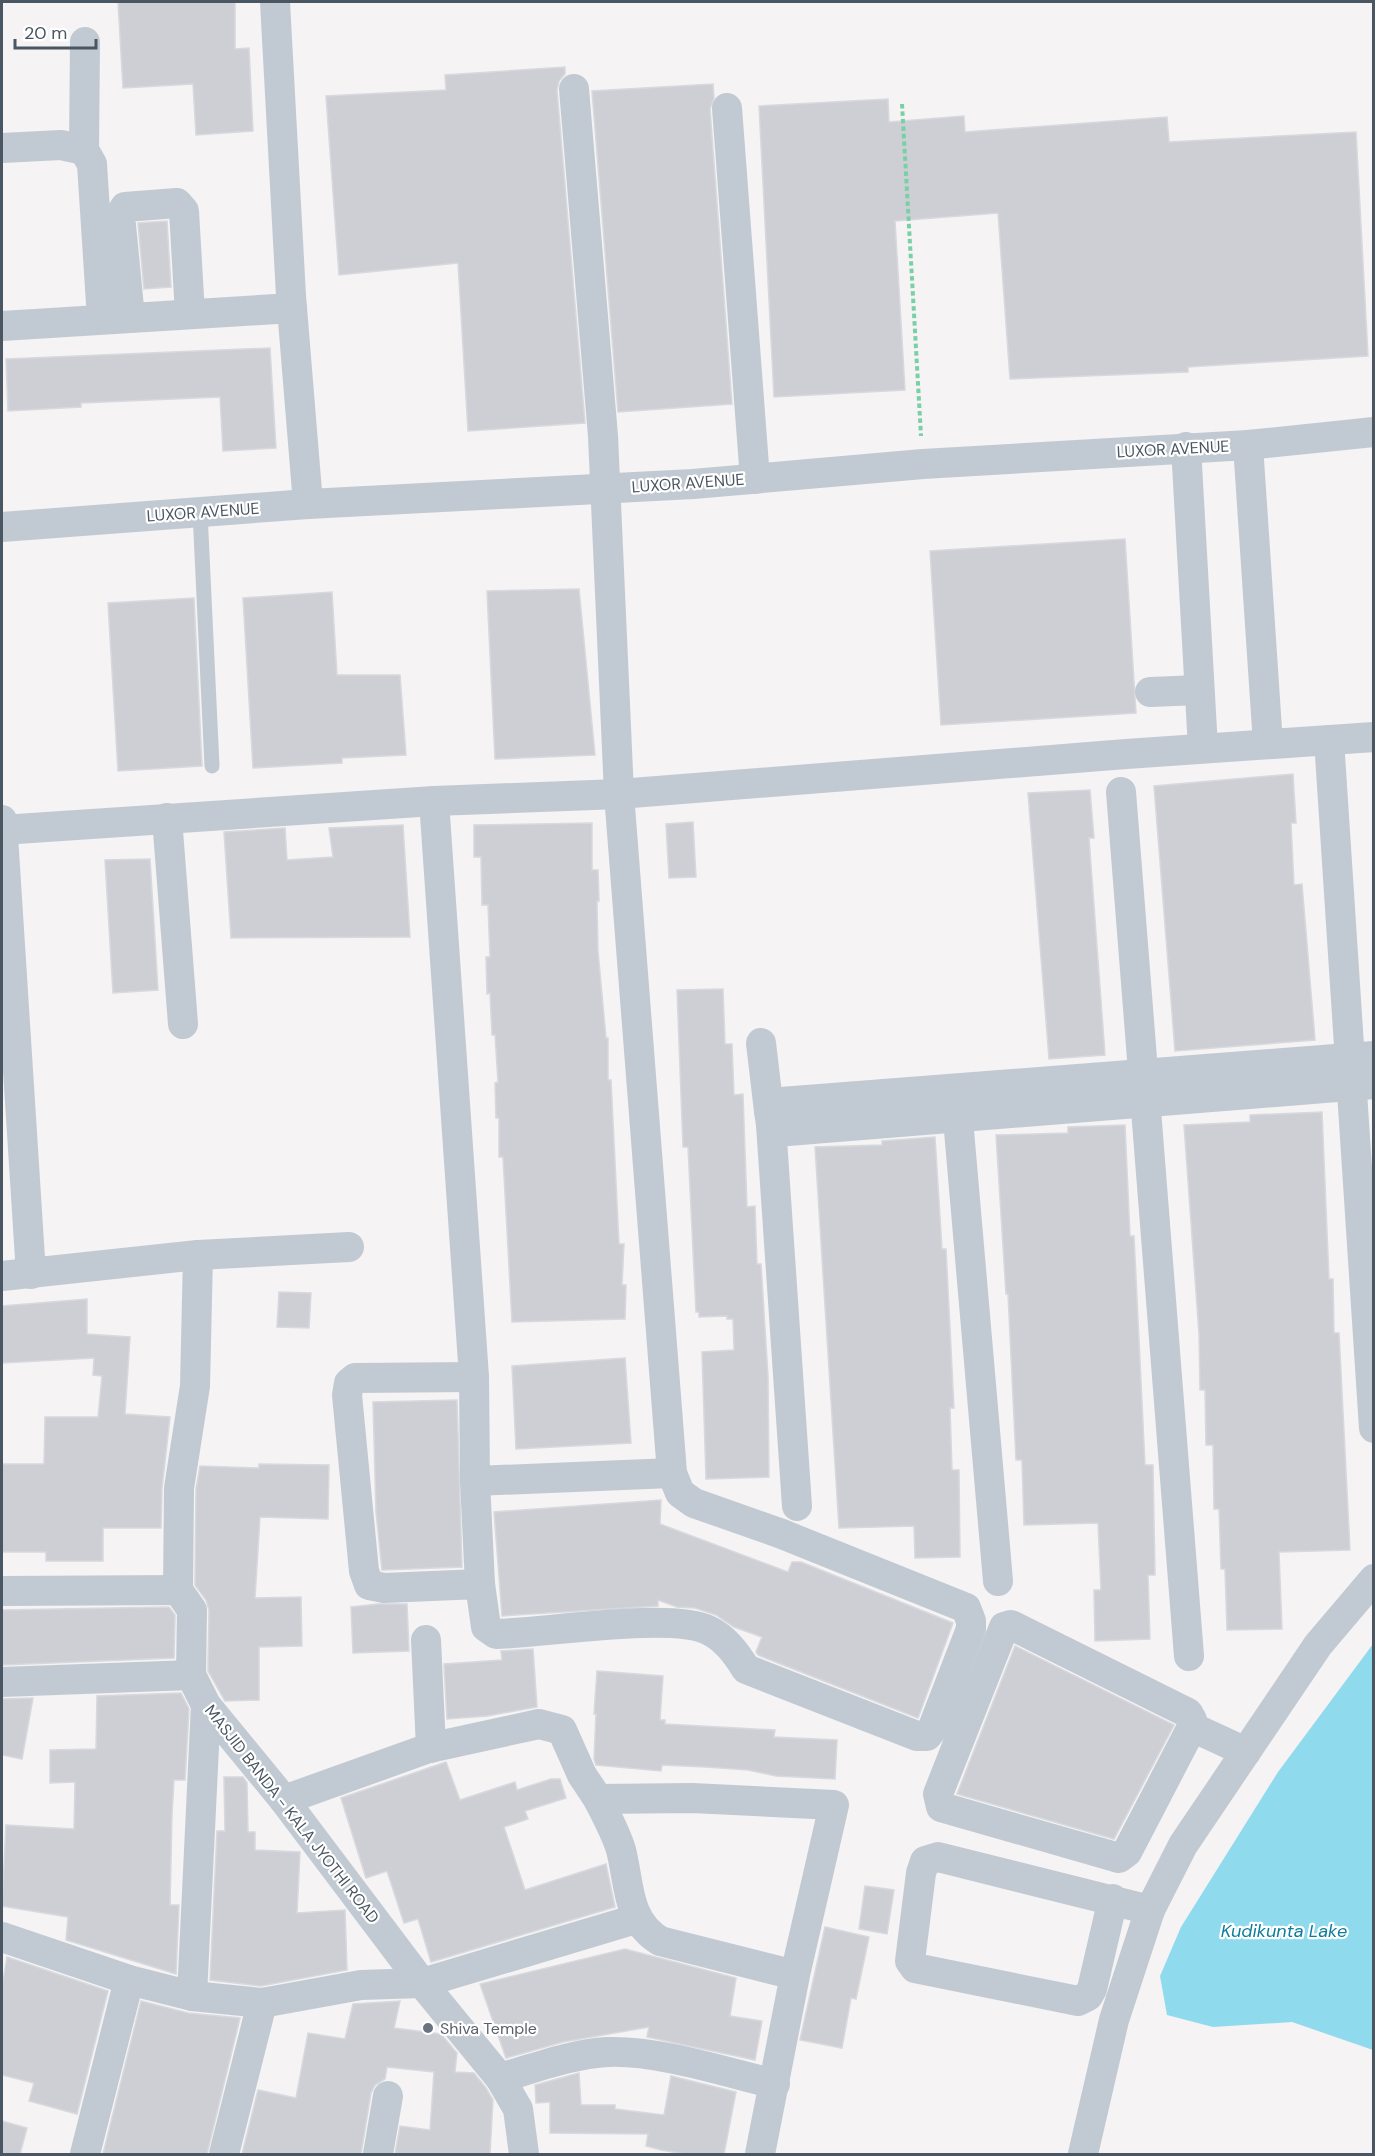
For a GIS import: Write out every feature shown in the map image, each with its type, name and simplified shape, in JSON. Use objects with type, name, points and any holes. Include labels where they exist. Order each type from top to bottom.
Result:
[{"type":"street","points":[[275,2],[292,308],[308,504]]},
{"type":"street","points":[[85,42],[84,150],[92,164],[120,313]]},
{"type":"street","points":[[434,801],[474,1377],[475,1482],[480,1584],[486,1627],[496,1634],[666,1622],[707,1629],[734,1649],[746,1669],[917,1736],[927,1736],[932,1730],[970,1629],[971,1621],[966,1608],[782,1534],[694,1503],[680,1493],[672,1473],[619,794],[605,488],[574,89]]},
{"type":"street","points":[[727,108],[755,479]]},
{"type":"street","points":[[2,148],[61,146],[84,150]]},
{"type":"street","points":[[120,313],[120,215],[125,207],[177,203],[183,211],[190,307]]},
{"type":"street","points":[[2,326],[190,307],[292,308]]},
{"type":"street","name":"LUXOR AVENUE","points":[[2,527],[308,504],[755,479],[923,464],[1248,445],[1374,432]]},
{"type":"street","points":[[1248,445],[1254,504],[1268,744]]},
{"type":"street","points":[[1186,447],[1203,748]]},
{"type":"street","points":[[1150,692],[1200,690]]},
{"type":"street","points":[[2,830],[434,801],[619,794],[1203,748],[1374,737]]},
{"type":"street","points":[[1329,740],[1362,1071],[1374,1428]]},
{"type":"street","points":[[1121,792],[1189,1656]]},
{"type":"street","points":[[167,818],[183,1024]]},
{"type":"street","points":[[2,820],[31,1274]]},
{"type":"street","points":[[761,1043],[770,1118],[797,1506]]},
{"type":"street","points":[[770,1118],[782,1102],[1143,1087],[1362,1071]]},
{"type":"street","points":[[770,1118],[788,1131],[958,1119],[1143,1087]]},
{"type":"street","points":[[958,1119],[998,1581]]},
{"type":"street","points":[[2,1276],[198,1255],[349,1247]]},
{"type":"street","name":"MASJID BANDA - KALA JYOTHI ROAD","points":[[198,1255],[195,1386],[179,1488],[178,1590],[192,1610],[191,1675],[206,1705],[284,1800],[422,1983],[501,2078],[518,2109],[524,2154]]},
{"type":"street","points":[[474,1377],[355,1378],[349,1383],[347,1395],[364,1571],[369,1585],[384,1588],[480,1584]]},
{"type":"street","points":[[475,1482],[672,1473]]},
{"type":"street","points":[[1083,2154],[1114,2020],[1150,1910],[1184,1845],[1246,1752],[1318,1646],[1374,1579]]},
{"type":"street","points":[[2,1591],[178,1590]]},
{"type":"street","points":[[1011,1625],[1188,1713],[1192,1720],[1192,1727],[1127,1852],[1119,1858],[942,1807],[938,1801],[938,1794],[1004,1628],[1011,1625]]},
{"type":"street","points":[[426,1640],[431,1748]]},
{"type":"street","points":[[2,1682],[191,1675]]},
{"type":"street","points":[[192,1996],[206,1705]]},
{"type":"street","points":[[284,1800],[431,1748],[539,1724],[562,1730],[582,1775],[598,1799],[621,1847],[636,1919],[650,1935],[660,1941],[795,1975]]},
{"type":"street","points":[[1192,1727],[1246,1752]]},
{"type":"street","points":[[598,1799],[692,1798],[834,1805],[795,1975],[760,2154]]},
{"type":"street","points":[[1113,1899],[1092,1989],[1088,1996],[1078,2001],[915,1968],[910,1961],[921,1873],[926,1862],[938,1857],[1113,1899],[1150,1910]]},
{"type":"street","points":[[2,1937],[129,1980],[192,1996],[262,2003],[361,1985],[422,1983],[636,1919]]},
{"type":"street","points":[[85,2154],[129,1980]]},
{"type":"street","points":[[224,2154],[262,2003]]},
{"type":"street","points":[[501,2078],[563,2060],[607,2052],[643,2054],[775,2084]]},
{"type":"street","points":[[378,2154],[388,2096]]},
{"type":"lane","points":[[200,512],[212,766]]},
{"type":"path","points":[[902,104],[923,464]]},
{"type":"water","name":"Kudikunta Lake","points":[[1373,1644],[1373,2050],[1292,2022],[1213,2027],[1167,2015],[1160,1976],[1181,1927],[1278,1772]]},
{"type":"building","points":[[118,2],[235,2],[235,49],[249,48],[253,131],[196,135],[193,84],[123,88]]},
{"type":"building","points":[[565,67],[565,74],[559,81],[557,90],[585,423],[468,431],[458,263],[339,275],[326,96],[446,90],[445,75]]},
{"type":"building","points":[[713,84],[714,98],[710,109],[732,404],[618,412],[592,91]]},
{"type":"building","points":[[888,99],[889,122],[964,116],[965,132],[1167,117],[1169,142],[1356,132],[1368,356],[1188,367],[1188,372],[1010,379],[998,213],[895,221],[905,390],[774,397],[759,106]]},
{"type":"building","points":[[167,221],[171,287],[144,289],[138,223]]},
{"type":"building","points":[[270,348],[276,448],[223,451],[220,397],[81,403],[81,407],[8,411],[6,359]]},
{"type":"building","points":[[1125,539],[1136,713],[941,725],[930,551]]},
{"type":"building","points":[[579,589],[595,755],[495,759],[487,591]]},
{"type":"building","points":[[332,592],[337,675],[400,675],[406,755],[342,758],[342,763],[253,768],[243,598]]},
{"type":"building","points":[[194,598],[202,766],[118,771],[108,603]]},
{"type":"building","points":[[1293,774],[1296,823],[1291,823],[1294,885],[1302,884],[1315,1040],[1175,1051],[1154,786]]},
{"type":"building","points":[[1090,790],[1094,838],[1089,838],[1105,1055],[1049,1059],[1028,793]]},
{"type":"building","points":[[693,822],[696,877],[669,878],[666,824]]},
{"type":"building","points":[[592,823],[592,870],[598,870],[598,951],[606,1038],[608,1038],[608,1080],[611,1080],[619,1244],[624,1244],[622,1285],[626,1285],[625,1319],[512,1322],[503,1157],[499,1157],[499,1118],[496,1118],[495,1083],[498,1082],[495,1035],[492,1035],[490,993],[487,994],[486,957],[490,957],[488,905],[482,905],[481,857],[474,857],[474,825]]},
{"type":"building","points":[[403,825],[410,937],[231,938],[224,832],[285,828],[287,860],[333,857],[329,828]]},
{"type":"building","points":[[150,859],[158,990],[113,993],[105,860]]},
{"type":"building","points":[[723,989],[725,1044],[732,1044],[734,1095],[743,1094],[747,1207],[755,1206],[757,1264],[761,1264],[768,1376],[769,1477],[706,1479],[702,1352],[734,1350],[733,1319],[727,1319],[727,1316],[699,1317],[699,1312],[696,1312],[688,1147],[683,1147],[677,990]]},
{"type":"building","points":[[1322,1112],[1329,1279],[1333,1279],[1334,1333],[1339,1333],[1350,1550],[1279,1552],[1282,1629],[1227,1630],[1225,1569],[1221,1569],[1219,1509],[1214,1509],[1213,1445],[1206,1445],[1205,1390],[1200,1390],[1199,1334],[1184,1125],[1250,1122],[1250,1115]]},
{"type":"building","points":[[1125,1125],[1130,1236],[1134,1236],[1145,1465],[1153,1465],[1155,1575],[1148,1575],[1150,1639],[1095,1641],[1094,1590],[1101,1590],[1098,1523],[1024,1525],[1022,1460],[1016,1460],[1008,1294],[1006,1294],[996,1135],[1068,1133],[1068,1127]]},
{"type":"building","points":[[935,1137],[942,1249],[946,1249],[954,1408],[950,1408],[952,1470],[959,1470],[960,1557],[915,1558],[914,1526],[839,1528],[815,1147],[882,1145],[882,1141]]},
{"type":"building","points":[[279,1292],[311,1293],[309,1328],[277,1327]]},
{"type":"building","points":[[87,1299],[87,1334],[130,1337],[125,1414],[170,1417],[162,1488],[161,1528],[103,1528],[103,1561],[46,1561],[46,1552],[2,1552],[2,1464],[44,1464],[45,1417],[98,1417],[102,1376],[93,1375],[94,1358],[2,1363],[2,1306]]},
{"type":"building","points":[[625,1358],[631,1443],[516,1449],[512,1366]]},
{"type":"building","points":[[457,1400],[462,1567],[382,1570],[376,1512],[373,1402]]},
{"type":"building","points":[[259,1464],[329,1465],[328,1519],[260,1517],[255,1598],[301,1597],[302,1646],[259,1647],[259,1700],[225,1701],[208,1671],[209,1610],[206,1600],[195,1585],[196,1489],[200,1466],[259,1468]]},
{"type":"building","points":[[661,1500],[660,1524],[788,1572],[792,1562],[801,1562],[953,1623],[918,1718],[758,1655],[756,1652],[762,1637],[734,1627],[716,1615],[695,1608],[677,1607],[658,1600],[658,1606],[502,1616],[494,1512]]},
{"type":"building","points":[[407,1604],[409,1651],[353,1653],[351,1607]]},
{"type":"building","points":[[169,1607],[175,1615],[174,1658],[2,1665],[2,1610]]},
{"type":"building","points":[[1015,1646],[1174,1725],[1114,1839],[957,1794]]},
{"type":"building","points":[[533,1649],[537,1707],[487,1716],[447,1719],[444,1664],[502,1660],[501,1651]]},
{"type":"building","points":[[597,1671],[663,1676],[660,1720],[665,1720],[665,1724],[775,1730],[774,1737],[837,1740],[835,1779],[776,1776],[748,1770],[705,1767],[662,1765],[661,1771],[596,1765],[594,1759],[596,1714],[594,1714]]},
{"type":"building","points":[[181,1693],[189,1709],[185,1780],[174,1780],[172,1814],[170,1905],[179,1905],[176,1974],[66,1940],[68,1917],[2,1906],[6,1825],[74,1829],[75,1782],[50,1783],[50,1750],[96,1749],[97,1696]]},
{"type":"building","points":[[33,1698],[22,1759],[2,1755],[2,1699]]},
{"type":"building","points":[[446,1762],[460,1800],[515,1782],[517,1790],[551,1779],[560,1779],[566,1798],[525,1811],[528,1819],[504,1827],[525,1890],[606,1864],[615,1907],[431,1962],[418,1919],[404,1923],[387,1871],[366,1878],[341,1798]]},
{"type":"building","points":[[224,1777],[243,1777],[247,1783],[248,1832],[255,1832],[255,1850],[300,1852],[297,1913],[345,1910],[347,1970],[261,1986],[210,1980],[217,1831],[225,1831]]},
{"type":"building","points":[[865,1886],[894,1890],[887,1934],[859,1929]]},
{"type":"building","points":[[825,1927],[869,1937],[856,1999],[851,1998],[842,2048],[800,2040]]},
{"type":"building","points":[[625,1949],[736,1978],[730,2016],[762,2021],[755,2060],[647,2037],[649,2027],[563,2042],[506,2058],[480,1984]]},
{"type":"building","points":[[7,1957],[108,1991],[77,2114],[29,2101],[34,2083],[2,2075],[2,1987]]},
{"type":"building","points":[[141,2001],[188,2013],[240,2018],[207,2154],[103,2154]]},
{"type":"building","points":[[400,2001],[394,2028],[441,2034],[457,2053],[455,2072],[474,2073],[486,2088],[493,2100],[490,2154],[395,2154],[400,2126],[430,2130],[434,2072],[387,2067],[385,2079],[375,2085],[371,2093],[361,2154],[242,2154],[258,2090],[296,2098],[308,2033],[345,2039],[353,2004]]},
{"type":"building","points":[[579,2073],[581,2105],[615,2105],[615,2109],[664,2115],[671,2076],[736,2092],[724,2154],[685,2154],[661,2150],[646,2146],[648,2134],[550,2133],[550,2102],[536,2103],[535,2085]]},
{"type":"building","points":[[2,2121],[27,2128],[20,2154],[2,2154]]},
{"type":"place","name":"Shiva Temple","points":[[428,2028]]}]
